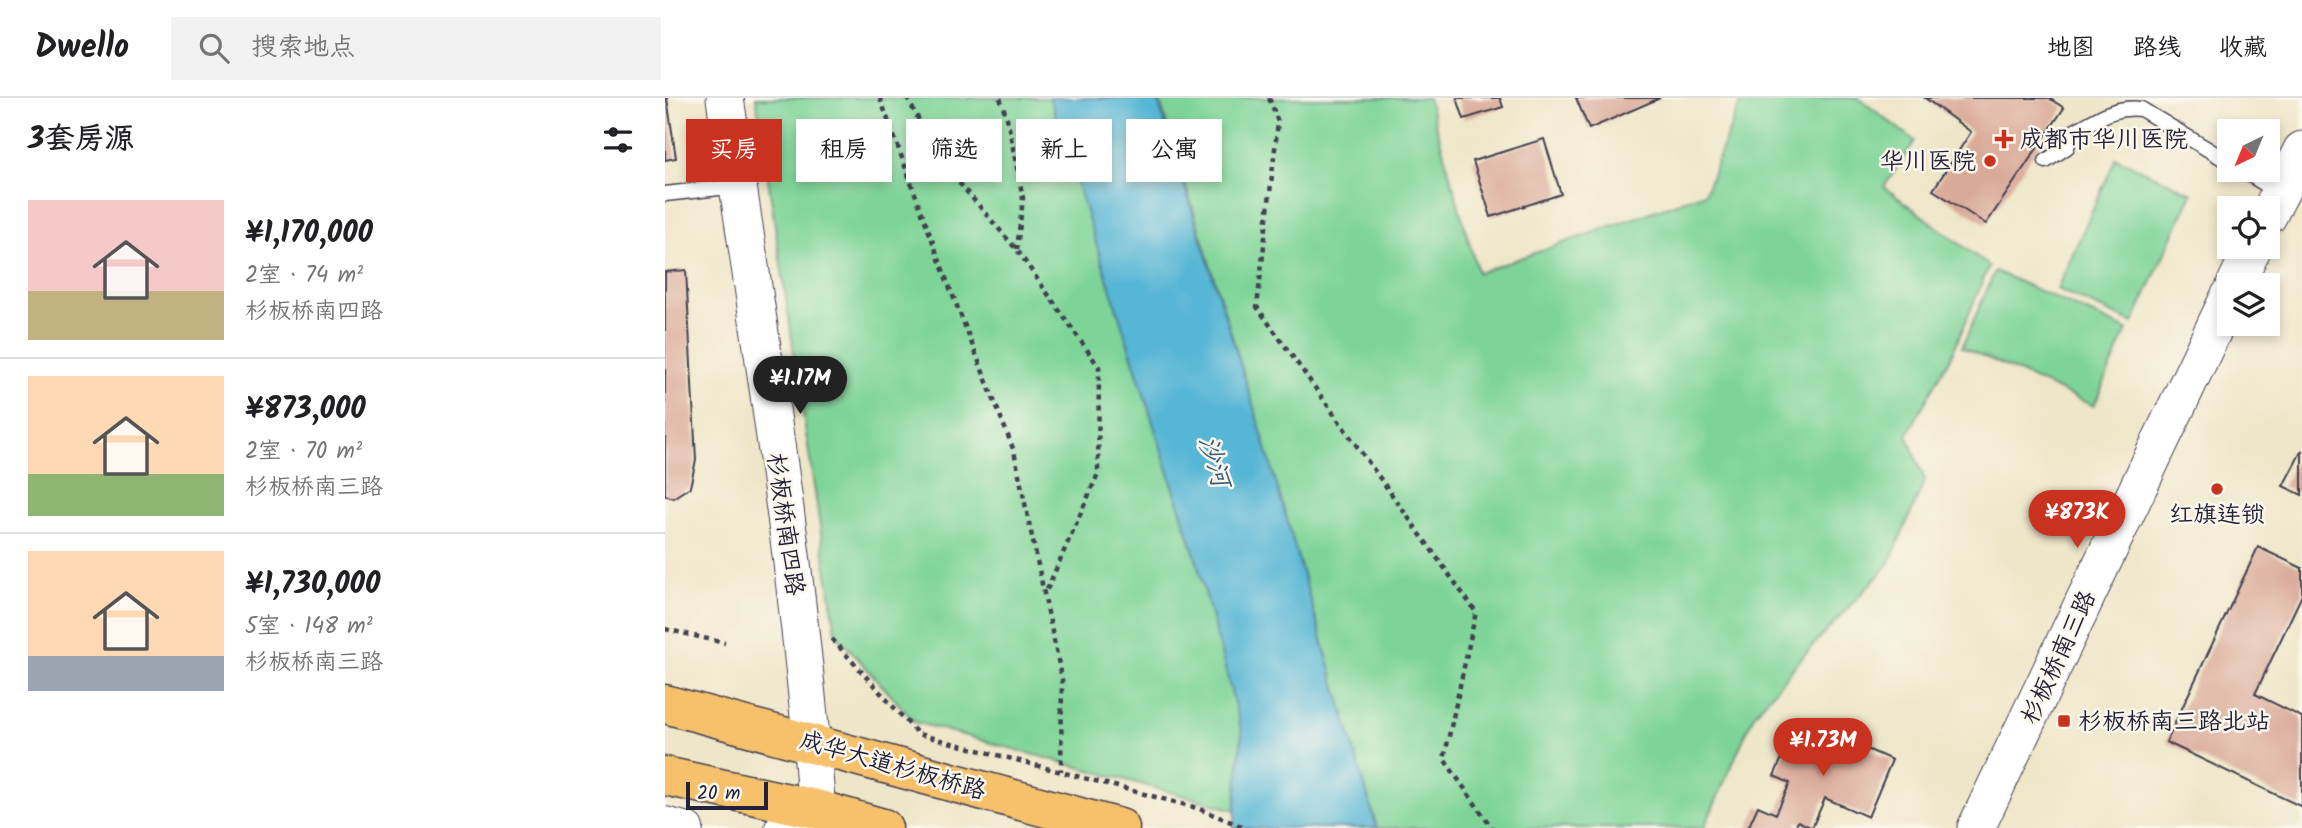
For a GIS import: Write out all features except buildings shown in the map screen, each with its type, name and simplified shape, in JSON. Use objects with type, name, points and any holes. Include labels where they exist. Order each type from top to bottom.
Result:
[{"type":"main road","name":"成华大道杉板桥路","points":[[665,704],[1120,828]]},
{"type":"main road","points":[[665,776],[817,818],[883,828]]},
{"type":"street","name":"杉板桥南四路","points":[[725,98],[793,569],[817,818]]},
{"type":"street","points":[[2283,204],[2302,150]]},
{"type":"street","name":"杉板桥南三路","points":[[1976,828],[2217,322]]},
{"type":"street","points":[[780,828],[817,818]]},
{"type":"street","points":[[665,822],[688,828]]},
{"type":"lane","points":[[2046,161],[2067,147],[2071,133],[2108,113],[2125,108],[2141,109],[2217,155]]},
{"type":"lane","points":[[2256,182],[2283,204]]},
{"type":"lane","points":[[665,194],[738,186]]},
{"type":"path","points":[[880,98],[946,278],[1014,451],[1062,678],[1061,771]]},
{"type":"path","points":[[907,98],[943,164],[1017,250],[1100,367],[1098,474],[1044,595]]},
{"type":"path","points":[[1000,98],[1007,118],[1023,198],[1017,250]]},
{"type":"path","points":[[1269,98],[1278,122],[1257,307],[1476,612],[1444,759],[1492,828]]},
{"type":"path","points":[[665,629],[725,643]]},
{"type":"path","points":[[832,638],[918,734],[1197,808],[1246,828]]},
{"type":"green space","points":[[756,98],[1050,98],[1057,119],[1016,119],[1016,182],[1077,182],[1196,558],[1242,732],[1235,810],[915,722],[836,634],[769,182],[782,182],[782,119],[759,119]]},
{"type":"green space","points":[[1159,98],[1428,98],[1478,273],[1705,193],[1742,98],[1858,98],[1915,141],[1884,187],[1989,266],[1952,354],[1907,435],[1925,480],[1889,564],[1804,655],[1754,715],[1704,828],[1377,828],[1185,182],[1222,182],[1222,119],[1165,119]]},
{"type":"green space","points":[[2116,158],[2192,193],[2133,323],[2057,289]]},
{"type":"green space","points":[[1995,271],[2127,330],[2094,406],[1962,347]]},
{"type":"water","name":"沙河","points":[[1050,98],[1157,98],[1164,119],[1126,119],[1126,182],[1183,182],[1258,421],[1377,828],[1234,828],[1242,732],[1196,558],[1077,182],[1112,182],[1112,119],[1057,119]]},
{"type":"place","name":"成都市华川医院","points":[[2004,139]]},
{"type":"place","name":"华川医院","points":[[1990,161]]},
{"type":"place","name":"红旗连锁","points":[[2217,489]]},
{"type":"place","name":"杉板桥南三路北站","points":[[2064,721]]}]
